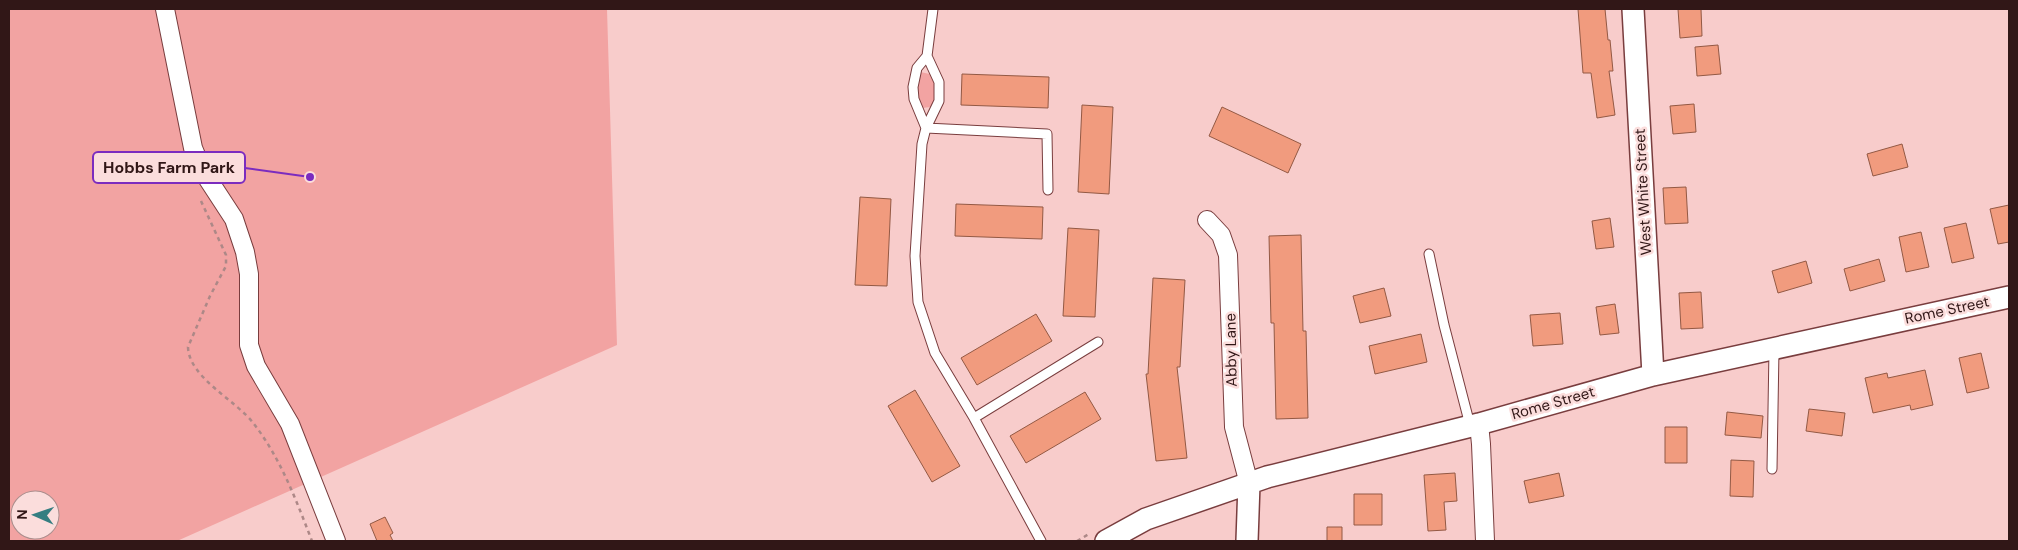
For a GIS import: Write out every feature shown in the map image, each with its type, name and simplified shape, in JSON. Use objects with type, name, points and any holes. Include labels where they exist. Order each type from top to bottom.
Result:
[{"type":"street","points":[[165,9],[193,148],[202,170],[234,219],[245,252],[249,274],[249,345],[256,366],[290,424],[336,541]]},
{"type":"street","name":"West White Street","points":[[1633,9],[1653,375]]},
{"type":"street","name":"Abby Lane","points":[[1208,220],[1221,235],[1228,255],[1234,426],[1249,484]]},
{"type":"street","name":"Rome Street","points":[[1106,541],[1146,519],[1276,474],[1474,425],[1653,375],[2009,297]]},
{"type":"street","points":[[1474,425],[1481,444],[1485,541]]},
{"type":"street","points":[[1247,541],[1249,484]]},
{"type":"lane","points":[[933,9],[927,56],[939,82],[939,101],[926,128],[922,144],[915,256],[918,302],[935,353],[974,418],[1041,541]]},
{"type":"lane","points":[[926,128],[914,99],[913,87],[917,68],[927,56]]},
{"type":"lane","points":[[926,128],[1047,134],[1048,190]]},
{"type":"lane","points":[[1428,254],[1444,325],[1474,425]]},
{"type":"lane","points":[[974,418],[1098,342]]},
{"type":"lane","points":[[1772,469],[1774,348]]},
{"type":"path","points":[[199,196],[226,255],[226,266],[210,296],[188,346],[188,356],[198,372],[253,423],[286,476],[312,541]]},
{"type":"shaded area","points":[[9,9],[607,9],[617,345],[177,541],[9,541]]},
{"type":"shaded area","points":[[920,72],[930,74],[933,82],[936,95],[931,107],[922,108],[916,93]]},
{"type":"building","points":[[1578,9],[1605,9],[1613,71],[1609,71],[1615,115],[1597,118],[1591,73],[1583,73]]},
{"type":"building","points":[[1678,9],[1701,9],[1702,36],[1680,38]]},
{"type":"building","points":[[1718,45],[1721,74],[1697,76],[1695,47]]},
{"type":"building","points":[[962,74],[1049,77],[1048,108],[961,105]]},
{"type":"building","points":[[1694,104],[1696,132],[1673,134],[1670,106]]},
{"type":"building","points":[[1082,105],[1113,107],[1109,194],[1078,192]]},
{"type":"building","points":[[1222,107],[1301,144],[1288,173],[1209,136]]},
{"type":"building","points":[[1902,144],[1908,167],[1873,176],[1867,154]]},
{"type":"building","points":[[1686,187],[1688,223],[1665,224],[1663,188]]},
{"type":"building","points":[[860,197],[891,199],[887,286],[855,285]]},
{"type":"building","points":[[956,204],[1043,207],[1042,239],[955,236]]},
{"type":"building","points":[[2009,205],[2009,242],[1998,244],[1990,209]]},
{"type":"building","points":[[1610,218],[1614,247],[1596,249],[1592,221]]},
{"type":"building","points":[[1966,223],[1974,258],[1952,263],[1944,228]]},
{"type":"building","points":[[1068,228],[1099,230],[1095,317],[1063,316]]},
{"type":"building","points":[[1921,232],[1929,267],[1906,272],[1899,237]]},
{"type":"building","points":[[1301,235],[1303,331],[1306,331],[1308,418],[1276,419],[1274,323],[1271,323],[1269,236]]},
{"type":"building","points":[[1879,259],[1885,281],[1850,291],[1844,269]]},
{"type":"building","points":[[1806,261],[1812,283],[1778,293],[1772,271]]},
{"type":"building","points":[[1153,278],[1185,280],[1180,367],[1177,367],[1187,458],[1156,461],[1146,374],[1148,374]]},
{"type":"building","points":[[1384,288],[1391,316],[1360,323],[1353,296]]},
{"type":"building","points":[[1701,292],[1703,328],[1681,329],[1679,293]]},
{"type":"building","points":[[1615,304],[1619,333],[1600,335],[1596,307]]},
{"type":"building","points":[[1560,313],[1563,344],[1533,346],[1530,315]]},
{"type":"building","points":[[1036,314],[1052,341],[977,385],[961,358]]},
{"type":"building","points":[[1421,334],[1427,362],[1375,374],[1369,346]]},
{"type":"building","points":[[1981,353],[1989,388],[1967,393],[1959,358]]},
{"type":"building","points":[[1925,370],[1933,405],[1911,410],[1910,405],[1873,413],[1865,378],[1887,373],[1888,378]]},
{"type":"building","points":[[915,390],[960,466],[932,482],[888,406]]},
{"type":"building","points":[[1085,392],[1101,419],[1026,463],[1010,436]]},
{"type":"building","points":[[1809,409],[1845,413],[1842,436],[1806,431]]},
{"type":"building","points":[[1727,412],[1763,416],[1761,438],[1725,435]]},
{"type":"building","points":[[1665,427],[1687,427],[1687,463],[1665,463]]},
{"type":"building","points":[[1731,460],[1754,461],[1753,497],[1730,496]]},
{"type":"building","points":[[1455,473],[1457,501],[1444,502],[1446,530],[1428,531],[1424,475]]},
{"type":"building","points":[[1559,473],[1564,496],[1529,503],[1524,481]]},
{"type":"building","points":[[1354,494],[1382,494],[1382,525],[1354,525]]},
{"type":"building","points":[[385,517],[393,533],[390,535],[393,541],[377,541],[370,524]]},
{"type":"building","points":[[1327,527],[1342,527],[1342,541],[1327,541]]},
{"type":"place","name":"Hobbs Farm Park","points":[[310,177]]}]
